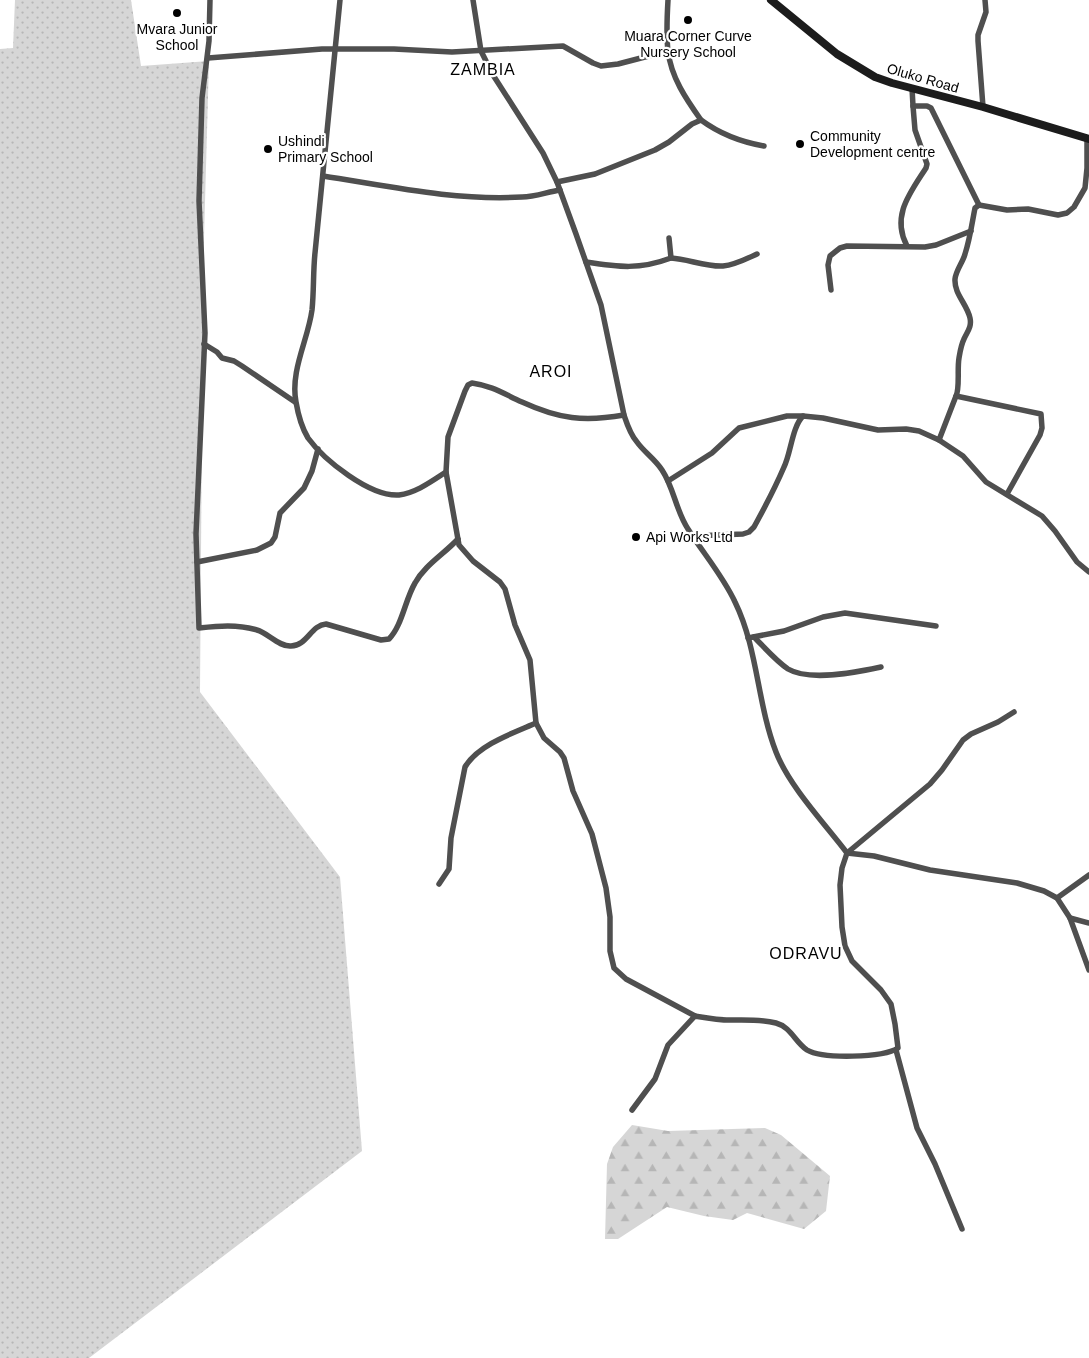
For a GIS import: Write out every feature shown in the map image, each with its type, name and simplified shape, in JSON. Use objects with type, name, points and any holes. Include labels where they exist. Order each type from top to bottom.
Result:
[{"type":"main road","name":"Oluko Road","points":[[774,0],[810,33],[862,70],[892,83],[983,107],[1088,139]]},
{"type":"street","points":[[210,0],[208,58],[202,98],[199,201],[204,344],[201,383],[196,562],[199,628],[244,627],[263,632],[281,644],[292,646],[302,642],[318,626],[326,624],[385,640],[389,639],[392,636],[412,588],[421,575],[458,539]]},
{"type":"street","points":[[340,0],[322,176],[311,312],[299,360],[295,402],[308,437],[318,449],[354,478],[372,488],[387,494],[409,494],[446,472]]},
{"type":"street","points":[[473,0],[481,52],[493,75],[543,153],[560,190],[601,305],[624,415],[637,443],[650,456],[668,481],[680,513],[735,601],[751,638],[766,713],[779,759],[788,776],[847,854],[874,856],[930,870],[1017,884],[1044,891],[1057,898],[1070,918],[1089,970]]},
{"type":"street","points":[[668,0],[668,51],[671,67],[680,88],[701,120],[729,136],[764,146]]},
{"type":"street","points":[[983,107],[978,35],[986,12],[985,0]]},
{"type":"street","points":[[208,58],[335,49],[481,52],[563,46],[601,66],[618,64],[668,51]]},
{"type":"street","points":[[908,246],[902,234],[904,204],[927,164],[915,130],[912,88]]},
{"type":"street","points":[[913,106],[927,106],[931,108],[979,205]]},
{"type":"street","points":[[557,182],[595,174],[655,150],[669,142],[692,124],[701,120]]},
{"type":"street","points":[[979,205],[1058,215],[1067,213],[1074,207],[1085,188],[1088,139]]},
{"type":"street","points":[[322,176],[439,194],[522,198],[560,190]]},
{"type":"street","points":[[939,440],[959,390],[957,371],[963,340],[970,327],[970,318],[955,285],[956,277],[965,255],[975,208],[979,205]]},
{"type":"street","points":[[831,290],[828,265],[830,256],[840,248],[847,246],[925,247],[936,245],[971,231]]},
{"type":"street","points":[[669,238],[671,258]]},
{"type":"street","points":[[586,262],[628,267],[645,266],[671,258],[722,266],[757,254]]},
{"type":"street","points":[[204,344],[217,352],[222,358],[234,361],[295,402]]},
{"type":"street","points":[[624,415],[589,420],[576,419],[536,408],[501,391],[472,383],[464,390],[448,437],[446,472],[458,539],[462,549],[473,561],[500,582],[505,589],[515,625],[530,660],[536,723],[544,738],[564,758],[574,791],[592,834],[606,888],[610,917],[610,951],[614,968],[626,979],[695,1016],[775,1023],[788,1030],[805,1049],[816,1053],[867,1056],[896,1050]]},
{"type":"street","points":[[956,396],[1041,414],[1042,428],[1040,435],[1007,494]]},
{"type":"street","points":[[668,481],[712,453],[739,428],[787,416],[824,418],[878,430],[906,429],[920,431],[939,440],[963,456],[986,482],[1042,516],[1077,562],[1089,572]]},
{"type":"street","points":[[693,536],[743,534],[754,527],[784,467],[796,428],[803,416]]},
{"type":"street","points":[[196,562],[257,550],[271,543],[275,537],[280,513],[304,488],[312,471],[318,449]]},
{"type":"street","points":[[751,638],[784,631],[823,617],[845,613],[936,626]]},
{"type":"street","points":[[751,638],[783,665],[795,672],[836,675],[882,667]]},
{"type":"street","points":[[962,1229],[935,1164],[917,1128],[896,1050],[898,1044],[890,1004],[881,990],[852,961],[845,946],[840,885],[842,868],[847,854],[930,784],[963,740],[1014,712]]},
{"type":"street","points":[[439,884],[449,869],[450,838],[465,767],[475,754],[506,736],[536,723]]},
{"type":"street","points":[[1057,898],[1089,875]]},
{"type":"street","points":[[1070,918],[1089,923]]},
{"type":"street","points":[[632,1110],[655,1079],[668,1045],[695,1016]]},
{"type":"green space","points":[[15,0],[131,0],[141,66],[209,61],[203,273],[200,692],[340,877],[362,1151],[89,1358],[0,1358],[0,49],[13,48]]},
{"type":"green space","points":[[632,1125],[668,1131],[765,1128],[781,1135],[830,1176],[826,1211],[804,1229],[747,1213],[733,1220],[704,1216],[667,1207],[618,1239],[605,1239],[607,1164],[613,1147]]},
{"type":"place","name":"Mvara Junior School","points":[[177,13]]},
{"type":"place","name":"Muara Corner Curve Nursery School","points":[[688,20]]},
{"type":"place","name":"Community Development centre","points":[[800,144]]},
{"type":"place","name":"Ushindi Primary School","points":[[268,149]]},
{"type":"place","name":"Api Works Ltd","points":[[636,537]]},
{"type":"district","name":"ZAMBIA","points":[[483,69]]},
{"type":"district","name":"AROI","points":[[551,371]]},
{"type":"district","name":"ODRAVU","points":[[806,953]]}]
